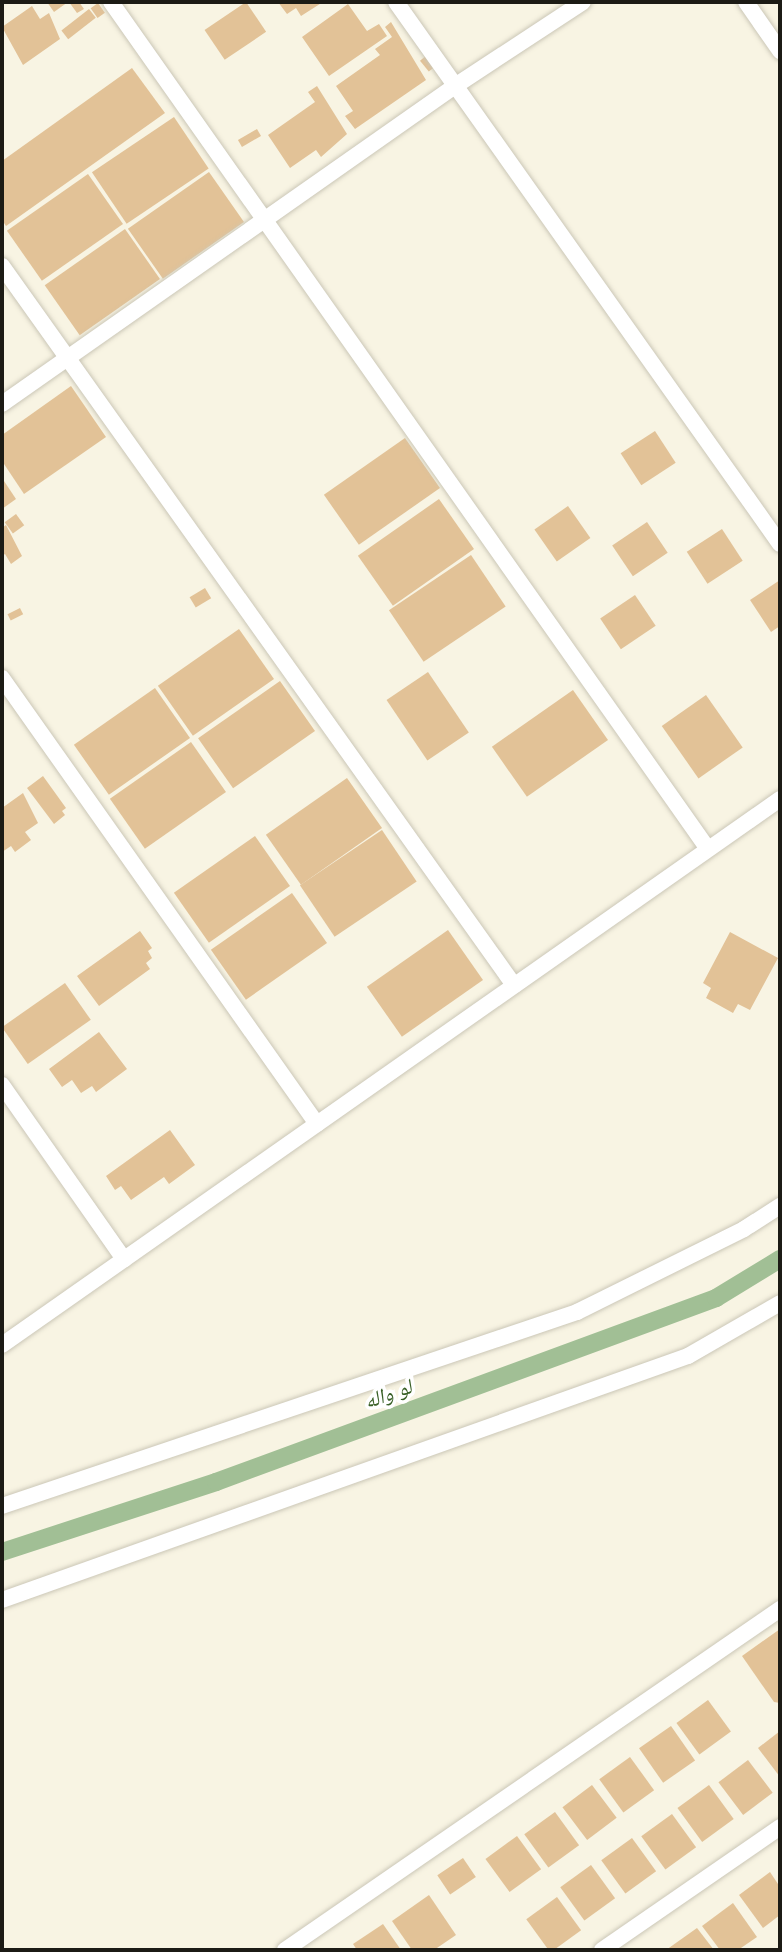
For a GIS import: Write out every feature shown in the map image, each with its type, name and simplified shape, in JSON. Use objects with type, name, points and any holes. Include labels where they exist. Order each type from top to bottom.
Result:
[{"type":"street","points":[[111,2],[708,849]]},
{"type":"street","points":[[396,2],[780,544]]},
{"type":"street","points":[[2,404],[455,86],[583,2]]},
{"type":"street","points":[[746,2],[780,51]]},
{"type":"street","points":[[2,266],[514,985]]},
{"type":"street","points":[[2,678],[317,1124]]},
{"type":"street","points":[[2,1345],[780,799]]},
{"type":"street","points":[[2,1085],[124,1259]]},
{"type":"street","points":[[2,1506],[577,1312],[744,1229],[780,1206]]},
{"type":"street","points":[[2,1600],[688,1356],[780,1303]]},
{"type":"street","points":[[285,1950],[780,1609]]},
{"type":"street","points":[[602,1950],[780,1827]]},
{"type":"building","points":[[47,2],[68,2],[54,12]]},
{"type":"building","points":[[69,2],[79,2],[84,9],[77,13]]},
{"type":"building","points":[[246,2],[266,32],[225,60],[205,30]]},
{"type":"building","points":[[278,2],[323,2],[301,16],[296,8],[287,14]]},
{"type":"building","points":[[98,3],[105,13],[98,18],[91,8]]},
{"type":"building","points":[[348,4],[367,31],[379,24],[387,36],[329,76],[302,37]]},
{"type":"building","points":[[32,6],[40,19],[49,13],[60,39],[23,65],[2,27]]},
{"type":"building","points":[[89,9],[96,18],[68,39],[61,31]]},
{"type":"building","points":[[391,22],[426,80],[355,129],[345,116],[353,111],[336,86],[380,55],[375,49],[392,37],[385,27]]},
{"type":"building","points":[[427,55],[436,66],[429,72],[420,61]]},
{"type":"building","points":[[132,68],[165,113],[6,226],[2,220],[2,161]]},
{"type":"building","points":[[317,86],[347,134],[321,157],[316,150],[290,168],[268,135],[315,102],[308,92]]},
{"type":"building","points":[[174,117],[209,168],[127,224],[92,172]]},
{"type":"building","points":[[257,129],[261,136],[242,147],[238,140]]},
{"type":"building","points":[[209,172],[244,222],[163,279],[128,229]]},
{"type":"building","points":[[88,174],[123,224],[42,281],[7,231]]},
{"type":"building","points":[[125,229],[160,279],[80,335],[45,285]]},
{"type":"building","points":[[71,386],[106,437],[24,494],[2,461],[2,435]]},
{"type":"building","points":[[655,431],[676,463],[641,485],[621,453]]},
{"type":"building","points":[[405,438],[440,488],[359,545],[324,495]]},
{"type":"building","points":[[2,478],[16,499],[2,509]]},
{"type":"building","points":[[439,499],[474,549],[393,606],[358,556]]},
{"type":"building","points":[[568,506],[590,538],[557,561],[534,530]]},
{"type":"building","points":[[16,514],[24,525],[13,534],[5,522]]},
{"type":"building","points":[[647,522],[668,553],[633,576],[612,545]]},
{"type":"building","points":[[6,525],[22,556],[11,564],[5,554],[2,556],[2,528]]},
{"type":"building","points":[[722,529],[743,561],[707,584],[687,552]]},
{"type":"building","points":[[471,555],[506,606],[424,662],[389,610]]},
{"type":"building","points":[[780,580],[780,626],[771,632],[750,600]]},
{"type":"building","points":[[205,588],[211,598],[196,608],[190,597]]},
{"type":"building","points":[[635,595],[656,626],[621,649],[600,618]]},
{"type":"building","points":[[20,608],[23,614],[11,621],[8,614]]},
{"type":"building","points":[[239,629],[274,679],[193,736],[158,686]]},
{"type":"building","points":[[428,672],[469,733],[427,760],[387,700]]},
{"type":"building","points":[[280,681],[315,731],[233,788],[198,738]]},
{"type":"building","points":[[155,688],[190,738],[109,795],[74,745]]},
{"type":"building","points":[[573,690],[608,740],[527,797],[492,747]]},
{"type":"building","points":[[706,695],[743,747],[698,778],[662,726]]},
{"type":"building","points":[[191,742],[226,792],[145,849],[110,799]]},
{"type":"building","points":[[43,776],[66,808],[62,811],[65,815],[54,824],[27,788]]},
{"type":"building","points":[[347,778],[382,828],[301,885],[266,835]]},
{"type":"building","points":[[23,793],[38,823],[25,832],[31,840],[15,852],[11,846],[2,852],[2,808]]},
{"type":"building","points":[[382,830],[417,881],[335,937],[300,885]]},
{"type":"building","points":[[255,836],[290,886],[209,943],[174,893]]},
{"type":"building","points":[[292,893],[327,943],[246,1000],[211,950]]},
{"type":"building","points":[[448,930],[483,980],[402,1037],[367,987]]},
{"type":"building","points":[[140,931],[152,948],[148,951],[152,958],[146,963],[150,969],[99,1006],[77,976]]},
{"type":"building","points":[[730,932],[778,958],[750,1010],[738,1004],[733,1013],[706,998],[711,988],[703,983]]},
{"type":"building","points":[[65,983],[91,1020],[28,1064],[2,1027]]},
{"type":"building","points":[[99,1032],[127,1069],[96,1092],[92,1086],[81,1093],[72,1080],[62,1087],[49,1069]]},
{"type":"building","points":[[170,1130],[195,1165],[169,1184],[164,1177],[131,1200],[121,1186],[115,1190],[106,1176]]},
{"type":"building","points":[[780,1629],[780,1703],[774,1702],[742,1656]]},
{"type":"building","points":[[708,1700],[731,1732],[699,1754],[676,1723]]},
{"type":"building","points":[[671,1726],[695,1760],[663,1783],[639,1748]]},
{"type":"building","points":[[780,1731],[780,1777],[758,1748]]},
{"type":"building","points":[[630,1757],[654,1790],[623,1813],[599,1779]]},
{"type":"building","points":[[748,1760],[773,1793],[743,1815],[718,1782]]},
{"type":"building","points":[[592,1785],[617,1818],[587,1840],[562,1807]]},
{"type":"building","points":[[709,1785],[734,1819],[702,1842],[677,1808]]},
{"type":"building","points":[[555,1812],[579,1845],[548,1868],[524,1834]]},
{"type":"building","points":[[672,1814],[696,1847],[665,1870],[641,1836]]},
{"type":"building","points":[[517,1836],[541,1869],[510,1892],[485,1859]]},
{"type":"building","points":[[632,1838],[656,1871],[625,1894],[601,1860]]},
{"type":"building","points":[[463,1858],[476,1877],[450,1894],[437,1875]]},
{"type":"building","points":[[591,1865],[615,1898],[584,1921],[560,1887]]},
{"type":"building","points":[[770,1872],[780,1887],[780,1915],[763,1928],[739,1895]]},
{"type":"building","points":[[429,1895],[456,1935],[434,1950],[412,1950],[392,1921]]},
{"type":"building","points":[[557,1897],[581,1930],[554,1950],[549,1950],[526,1919]]},
{"type":"building","points":[[733,1903],[757,1937],[738,1950],[720,1950],[702,1926]]},
{"type":"building","points":[[383,1924],[401,1950],[357,1950],[353,1944]]},
{"type":"building","points":[[697,1928],[714,1950],[666,1950]]},
{"type":"waterway","name":"لو واله","points":[[2,1552],[216,1482],[716,1298],[780,1259]]}]
